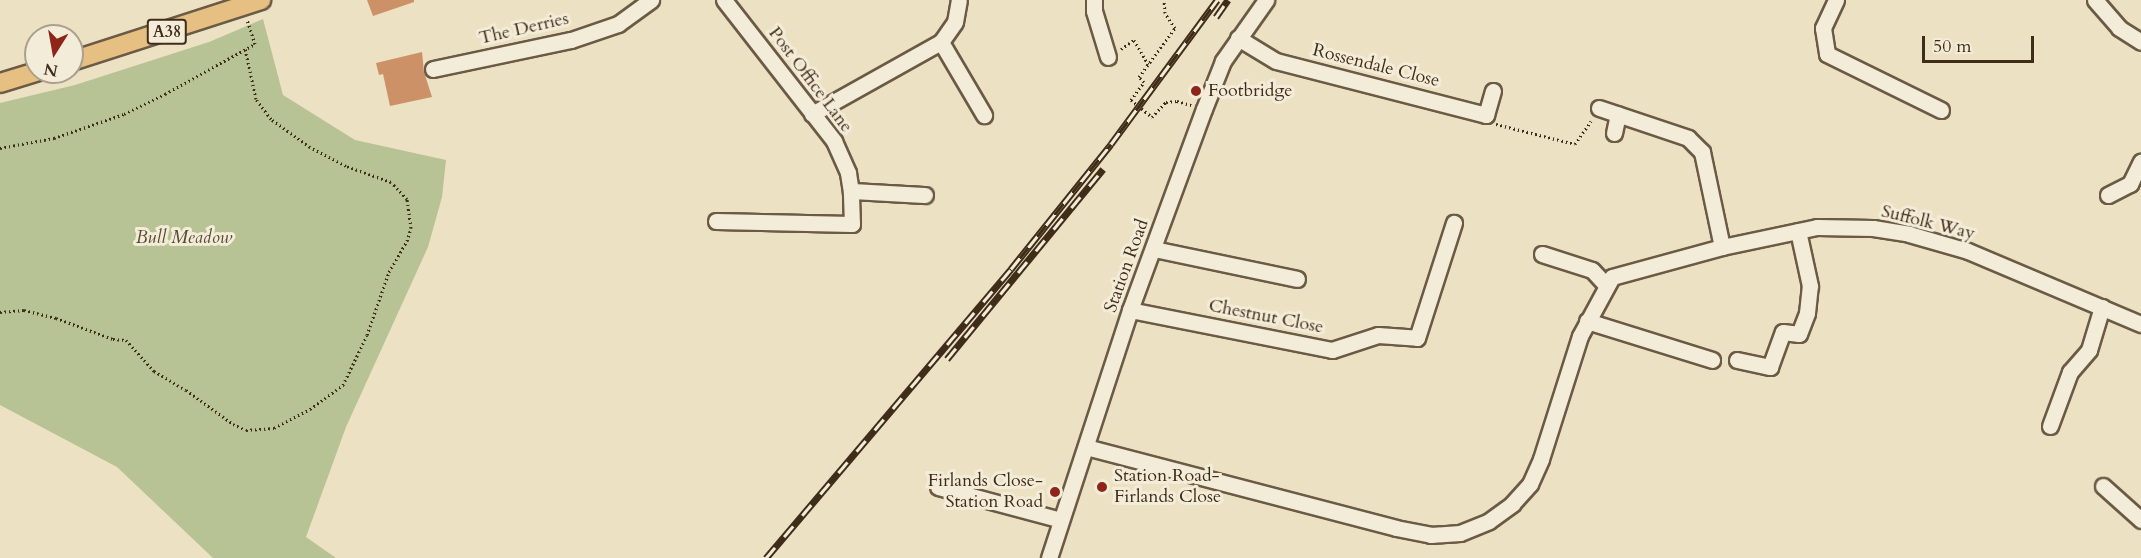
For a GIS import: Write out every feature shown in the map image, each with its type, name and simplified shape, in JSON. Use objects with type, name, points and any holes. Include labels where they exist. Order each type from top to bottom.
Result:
[{"type":"main road","name":"A38","points":[[84,57],[261,0]]},
{"type":"main road","points":[[0,82],[24,75]]},
{"type":"street","name":"The Derries","points":[[433,69],[571,40],[618,24],[651,0]]},
{"type":"street","name":"Post Office Lane","points":[[716,221],[852,224],[848,173],[834,141],[724,0]]},
{"type":"street","points":[[812,114],[941,42],[955,22],[959,0]]},
{"type":"street","points":[[1094,0],[1094,11],[1108,57]]},
{"type":"street","name":"Station Road","points":[[1049,558],[1130,310],[1204,109],[1223,61],[1266,0]]},
{"type":"street","points":[[1836,0],[1823,28],[1827,54],[1941,110]]},
{"type":"street","points":[[2095,0],[2119,28],[2141,42]]},
{"type":"street","name":"Rossendale Close","points":[[1238,38],[1276,61],[1486,115]]},
{"type":"street","points":[[941,42],[984,115]]},
{"type":"street","points":[[1486,115],[1493,91]]},
{"type":"street","points":[[1599,108],[1688,138],[1702,152],[1722,247]]},
{"type":"street","points":[[1614,133],[1618,114]]},
{"type":"street","points":[[2108,195],[2130,184],[2141,161]]},
{"type":"street","points":[[851,191],[925,195]]},
{"type":"street","name":"Chestnut Close","points":[[1130,310],[1332,350],[1378,335],[1417,338],[1454,223]]},
{"type":"street","name":"Suffolk Way","points":[[1603,290],[1612,277],[1722,247],[1817,227],[1873,228],[1910,234],[1968,251],[2141,324]]},
{"type":"street","points":[[1737,360],[1770,367],[1784,332],[1799,334],[1807,313],[1810,286],[1798,231]]},
{"type":"street","points":[[1154,249],[1297,279]]},
{"type":"street","points":[[1086,447],[1305,505],[1431,535],[1460,533],[1489,521],[1512,504],[1530,484],[1541,459],[1580,336],[1603,290],[1592,270],[1542,254]]},
{"type":"street","points":[[2050,426],[2070,372],[2089,350],[2102,307]]},
{"type":"street","points":[[1587,321],[1712,360]]},
{"type":"street","points":[[2103,486],[2141,520]]},
{"type":"street","points":[[938,487],[1061,520]]},
{"type":"path","points":[[1164,0],[1165,13],[1175,28],[1139,77],[1144,82],[1131,100],[1152,117],[1166,102],[1177,101],[1204,109]]},
{"type":"path","points":[[0,148],[54,138],[123,114],[165,94],[255,44],[243,6]]},
{"type":"path","points":[[1108,57],[1134,40],[1148,64]]},
{"type":"path","points":[[0,312],[24,310],[56,318],[113,339],[126,340],[153,371],[186,390],[232,424],[246,429],[274,428],[310,409],[343,385],[367,335],[389,272],[409,234],[411,213],[407,199],[390,182],[346,166],[310,147],[271,119],[256,99],[245,48]]},
{"type":"path","points":[[1486,115],[1492,123],[1575,144],[1599,108]]},
{"type":"green space","name":"Bull Meadow","points":[[263,19],[283,95],[355,140],[446,160],[442,197],[428,247],[346,427],[306,537],[336,558],[213,558],[117,467],[0,405],[0,103],[84,84],[209,42]]},
{"type":"building","points":[[367,0],[414,0],[414,2],[373,16]]},
{"type":"building","points":[[422,52],[424,72],[432,97],[390,106],[383,74],[379,75],[376,63]]},
{"type":"railway","points":[[766,558],[1011,269],[1111,144],[1217,0]]},
{"type":"railway","points":[[1216,17],[1228,0]]},
{"type":"railway","points":[[947,359],[1103,169]]},
{"type":"place","name":"Footbridge","points":[[1196,91]]},
{"type":"place","name":"Station Road- Firlands Close","points":[[1102,487]]},
{"type":"place","name":"Firlands Close- Station Road","points":[[1055,492]]}]
